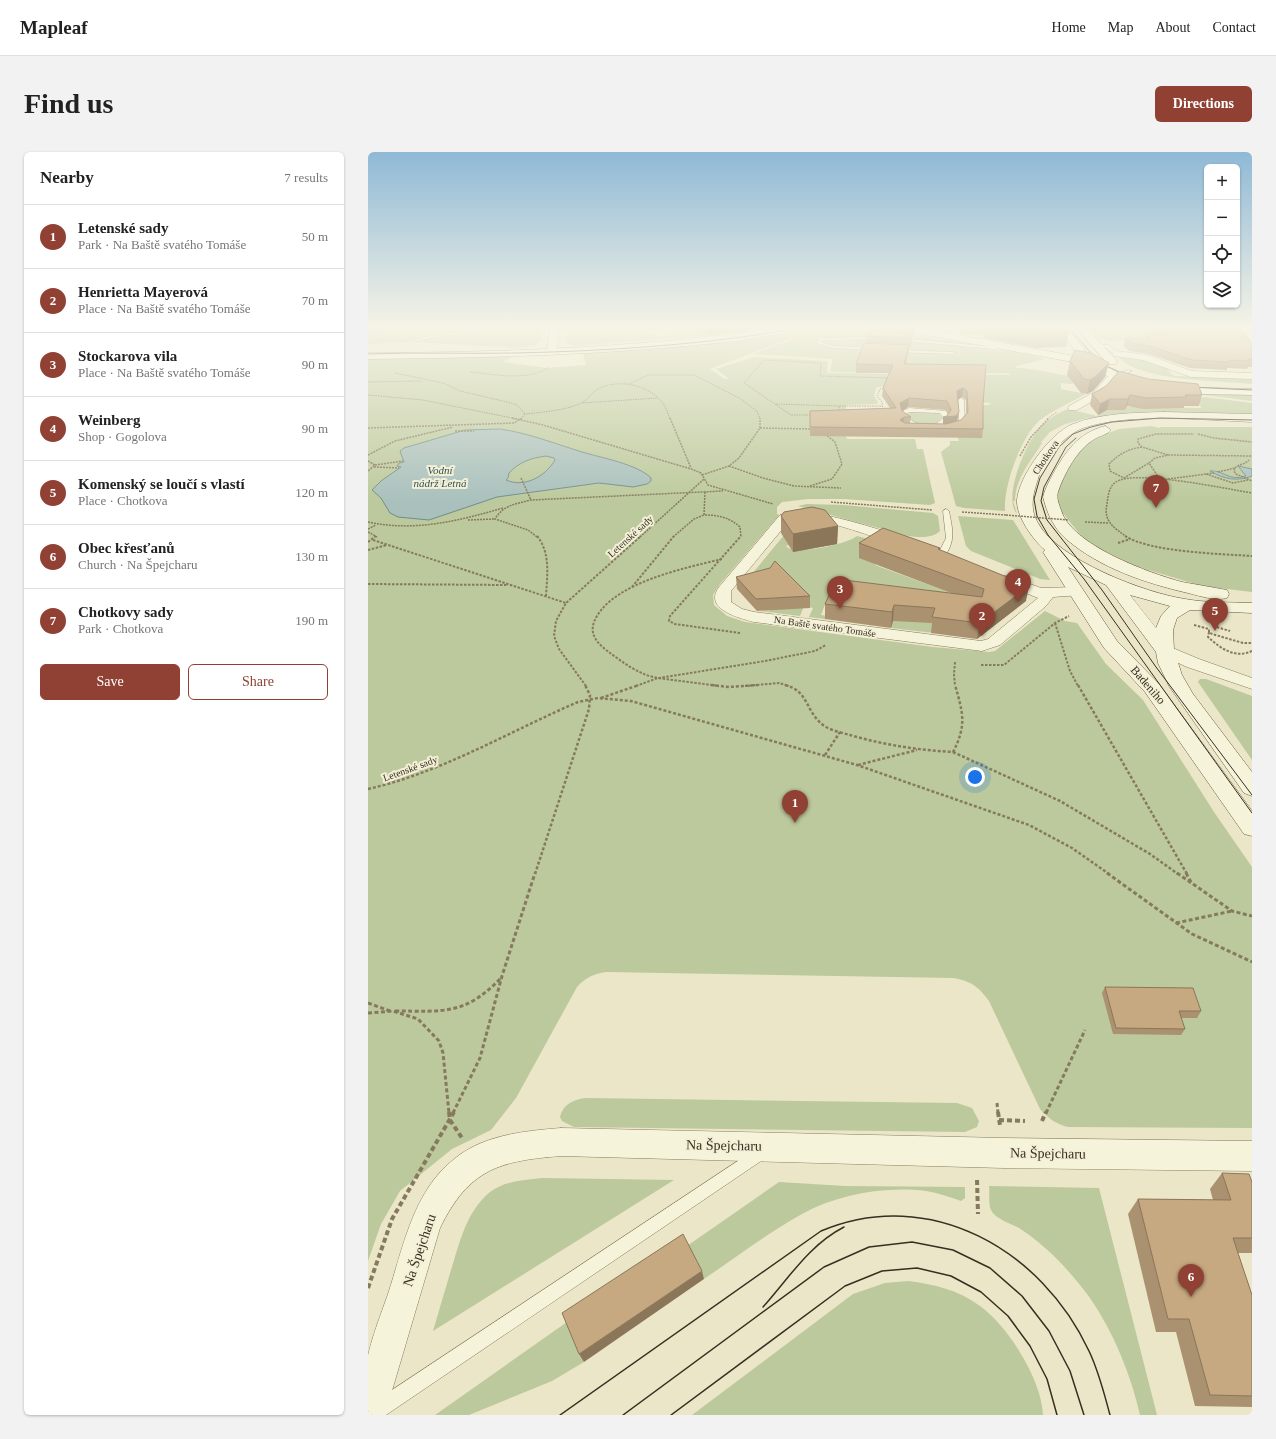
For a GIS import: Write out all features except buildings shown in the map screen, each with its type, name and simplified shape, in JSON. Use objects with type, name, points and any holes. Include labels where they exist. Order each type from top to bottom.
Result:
[{"type":"main road","points":[[1160,385],[1171,387],[1252,392]]},
{"type":"main road","name":"Chotkova","points":[[1252,418],[1121,418],[1088,423],[1067,431],[1052,445],[1026,488],[1025,509],[1030,522],[1045,543],[1070,562],[1105,578],[1148,595],[1189,605],[1252,608]]},
{"type":"main road","name":"Chotkova","points":[[1105,578],[1075,539],[1059,523],[1052,510],[1050,496],[1074,448],[1083,440],[1105,430],[1131,426],[1252,425]]},
{"type":"main road","name":"Chotkova","points":[[1075,539],[1098,553],[1149,578],[1196,591],[1252,597]]},
{"type":"main road","name":"Badeniho","points":[[1045,543],[1110,644],[1152,688],[1252,828]]},
{"type":"main road","points":[[1073,588],[1083,578],[1149,578]]},
{"type":"main road","name":"Badeniho","points":[[1105,578],[1163,649]]},
{"type":"main road","name":"Badeniho","points":[[1189,605],[1177,610],[1168,617],[1165,625],[1163,649],[1166,663],[1175,682],[1252,788]]},
{"type":"street","points":[[1074,408],[1098,394],[1106,385]]},
{"type":"street","name":"Na Baště svatého Tomáše","points":[[913,544],[815,517],[794,516],[781,522],[724,590],[723,599],[726,606],[740,614],[754,617],[982,646],[994,642],[1041,603],[1045,599],[1046,594]]},
{"type":"street","points":[[928,548],[943,552],[958,559]]},
{"type":"street","points":[[994,575],[1034,592],[1046,594],[1073,588]]},
{"type":"street","points":[[1163,649],[1193,663],[1252,684]]},
{"type":"street","name":"Na Špejcharu","points":[[368,1411],[426,1224],[443,1192],[467,1166],[500,1150],[536,1144],[561,1142],[771,1146],[1004,1153],[1252,1156]]},
{"type":"lane","points":[[904,429],[948,430],[958,427],[962,424],[961,400]]},
{"type":"lane","points":[[909,410],[944,412],[946,418],[943,422],[928,430],[908,422],[904,417],[904,412],[909,410]]},
{"type":"lane","points":[[943,552],[950,543],[946,511]]},
{"type":"lane","points":[[370,1415],[771,1146]]},
{"type":"path","points":[[448,385],[464,392],[517,405],[525,414]]},
{"type":"path","points":[[578,404],[589,399],[596,390],[601,387],[611,385]]},
{"type":"path","points":[[631,385],[641,388],[658,398],[664,405],[691,469]]},
{"type":"path","points":[[702,475],[729,466],[739,458],[760,428],[760,417],[753,407],[714,385]]},
{"type":"path","points":[[745,385],[791,415],[819,415]]},
{"type":"path","points":[[890,387],[880,389],[878,395],[882,406],[885,429],[904,429]]},
{"type":"path","points":[[368,395],[423,400],[521,420],[560,430],[691,469],[702,475],[708,486],[776,505]]},
{"type":"path","points":[[368,428],[509,423],[521,420],[525,414],[578,404],[658,398]]},
{"type":"path","points":[[774,404],[882,406]]},
{"type":"path","points":[[839,406],[840,415]]},
{"type":"path","points":[[1040,424],[1061,410]]},
{"type":"path","points":[[459,425],[455,431],[474,431]]},
{"type":"path","points":[[368,455],[395,441],[459,425]]},
{"type":"path","points":[[760,428],[794,428],[816,430]]},
{"type":"path","points":[[810,486],[832,479],[842,464],[835,442],[822,432]]},
{"type":"path","points":[[1142,447],[1138,443],[1138,439],[1141,437],[1156,434],[1205,433]]},
{"type":"path","points":[[1198,434],[1214,438],[1252,442]]},
{"type":"path","points":[[1168,455],[1142,447],[1128,448],[1118,454],[1109,464],[1110,471],[1124,478],[1159,478],[1252,493]]},
{"type":"path","points":[[1109,524],[1105,512],[1109,491],[1115,482],[1124,478],[1155,458],[1168,455],[1252,456]]},
{"type":"path","points":[[1218,472],[1235,468],[1238,465],[1245,464],[1251,460],[1243,456]]},
{"type":"path","points":[[368,461],[375,466],[399,468]]},
{"type":"path","points":[[368,472],[375,466],[403,461]]},
{"type":"path","points":[[1148,463],[1159,478]]},
{"type":"path","points":[[729,466],[775,482],[794,486],[841,488]]},
{"type":"path","points":[[1235,468],[1234,471],[1236,474],[1252,481]]},
{"type":"path","points":[[1168,480],[1176,477],[1214,473]]},
{"type":"path","points":[[1206,474],[1223,480],[1241,483],[1248,480]]},
{"type":"path","points":[[521,478],[524,481],[531,500]]},
{"type":"path","name":"Letenské sady","points":[[368,789],[394,783],[424,772],[571,704],[591,699],[585,683],[556,646],[554,628],[557,619],[566,603],[704,479]]},
{"type":"path","points":[[466,520],[531,500],[725,491]]},
{"type":"path","points":[[829,502],[946,511]]},
{"type":"path","points":[[496,519],[499,512],[505,507]]},
{"type":"path","points":[[963,512],[1075,521]]},
{"type":"path","points":[[704,515],[696,517],[677,532],[666,544],[642,577],[630,588],[610,600],[600,610],[594,621],[592,633],[600,645],[613,655],[634,668],[658,678],[729,687],[770,682],[788,685],[799,690],[814,717],[820,723],[840,732],[874,742],[920,750],[953,752],[1066,804],[1150,854],[1232,911],[1252,916]]},
{"type":"path","points":[[368,522],[392,527],[424,526],[466,520],[496,519],[530,531],[540,539],[546,554],[546,597]]},
{"type":"path","points":[[1082,521],[1109,524],[1130,538],[1162,547],[1200,553],[1252,556]]},
{"type":"path","points":[[368,542],[377,536],[368,530],[377,525]]},
{"type":"path","points":[[1124,541],[1130,538]]},
{"type":"path","points":[[373,540],[566,603]]},
{"type":"path","points":[[368,550],[387,544]]},
{"type":"path","points":[[630,588],[697,565],[723,558]]},
{"type":"path","points":[[368,584],[509,585]]},
{"type":"path","points":[[1055,623],[1070,671],[1192,884]]},
{"type":"path","points":[[1196,625],[1209,630],[1209,632],[1243,643],[1252,643]]},
{"type":"path","points":[[1213,625],[1230,631]]},
{"type":"path","points":[[1209,632],[1208,637],[1229,652],[1247,654],[1252,651]]},
{"type":"path","points":[[368,1003],[418,1020],[429,1029],[439,1041],[443,1053],[450,1120],[480,1058],[502,976],[591,699],[658,678],[709,672],[816,651],[820,650],[826,644]]},
{"type":"path","points":[[953,752],[960,742],[963,723],[962,709],[953,671],[955,662]]},
{"type":"path","points":[[598,698],[648,705],[825,755],[1003,816],[1036,829],[1072,848],[1192,934],[1252,962]]},
{"type":"path","points":[[825,755],[840,732]]},
{"type":"path","points":[[857,765],[920,750]]},
{"type":"path","points":[[1176,924],[1232,911]]},
{"type":"path","points":[[368,1013],[393,1011],[455,1011],[480,999],[502,976]]},
{"type":"path","points":[[1042,1121],[1085,1030]]},
{"type":"path","points":[[999,1120],[1025,1120]]},
{"type":"path","points":[[977,1178],[978,1214]]},
{"type":"green space","points":[[368,385],[1061,385],[1061,389],[1086,394],[1057,409],[1040,420],[1026,438],[1020,449],[1010,476],[1005,501],[1005,511],[956,506],[941,452],[950,445],[950,441],[959,441],[958,438],[982,405],[989,405],[991,403],[966,401],[955,390],[886,385],[876,388],[874,396],[878,402],[877,404],[846,405],[847,419],[841,419],[847,439],[915,439],[917,449],[923,449],[935,503],[930,505],[844,499],[808,499],[782,502],[777,507],[777,514],[782,516],[775,520],[720,584],[713,595],[714,605],[727,616],[745,622],[933,647],[989,652],[995,651],[1045,611],[1065,621],[1077,623],[1106,664],[1143,700],[1214,812],[1252,867],[1252,1128],[1068,1127],[1056,1123],[1040,1109],[989,1001],[974,985],[959,979],[606,972],[590,976],[577,987],[516,1098],[491,1130],[452,1149],[400,1191],[381,1224],[368,1261]]},
{"type":"green space","points":[[1182,389],[1252,393],[1252,401],[1196,394]]},
{"type":"green space","points":[[1205,397],[1252,403],[1252,414],[1112,414],[1065,424],[1050,432],[1041,442],[1042,443],[1021,477],[1015,501],[1013,501],[1017,514],[1013,506],[1012,495],[1018,469],[1036,432],[1042,425],[1054,416],[1068,409],[1097,416],[1107,410],[1125,410],[1127,407],[1201,408],[1198,398]]},
{"type":"green space","points":[[910,411],[938,412],[942,418],[934,425],[919,424],[909,419],[907,416]]},
{"type":"green space","points":[[1151,426],[1160,428],[1252,427],[1252,469],[1239,466],[1246,476],[1238,478],[1226,476],[1215,470],[1211,471],[1231,479],[1241,479],[1252,476],[1252,592],[1202,586],[1135,566],[1100,549],[1082,537],[1062,512],[1058,504],[1058,491],[1064,474],[1084,442],[1119,429]]},
{"type":"green space","points":[[807,504],[843,505],[933,513],[938,516],[940,531],[937,534],[929,536],[908,536],[798,506]]},
{"type":"green space","points":[[958,516],[1013,520],[1050,580],[1040,579],[971,551],[966,546]]},
{"type":"green space","points":[[785,534],[785,539],[789,545],[786,546],[791,549],[799,550],[821,548],[852,539],[857,536],[876,541],[875,565],[954,594],[934,623],[934,633],[891,628],[897,605],[826,602],[821,615],[827,616],[825,619],[809,617],[813,608],[804,606],[800,616],[761,611],[769,611],[772,608],[742,586]]},
{"type":"green space","points":[[1200,679],[1206,679],[1252,696],[1252,760],[1198,682]]},
{"type":"green space","points":[[585,1098],[957,1103],[972,1108],[979,1121],[977,1127],[965,1132],[574,1127],[562,1121],[560,1117],[561,1113],[569,1103]]},
{"type":"green space","points":[[528,1179],[674,1180],[433,1331],[461,1238],[469,1218],[475,1209],[490,1192],[502,1185]]},
{"type":"green space","points":[[779,1182],[845,1186],[965,1187],[965,1198],[961,1201],[926,1191],[895,1190],[862,1193],[831,1201],[789,1221],[704,1279],[687,1246]]},
{"type":"green space","points":[[989,1186],[1099,1188],[1157,1415],[1140,1415],[1132,1385],[1121,1355],[1107,1325],[1090,1298],[1075,1278],[1039,1242],[993,1213],[990,1205]]},
{"type":"green space","points":[[908,1281],[936,1286],[955,1292],[972,1300],[991,1315],[1012,1340],[1030,1370],[1037,1386],[1043,1415],[692,1415],[853,1294],[885,1283]]},
{"type":"green space","points":[[567,1322],[584,1362],[552,1381],[469,1415],[435,1415]]},
{"type":"water","name":"Vodní nádrž Letná","points":[[500,429],[531,436],[628,465],[645,473],[651,478],[651,481],[647,484],[633,487],[599,483],[497,497],[429,520],[398,517],[390,513],[381,498],[372,490],[381,481],[401,467],[397,466],[399,463],[404,462],[400,451],[404,448],[465,430]],"holes":[[[546,456],[554,458],[555,460],[551,466],[540,476],[534,479],[520,483],[506,480],[509,473],[513,469],[526,461]]]},
{"type":"water","points":[[1238,466],[1252,469],[1252,476],[1241,479],[1231,479],[1210,471],[1218,472],[1230,477],[1246,476]]},
{"type":"tram line","points":[[1189,387],[1252,390]]},
{"type":"tram line","points":[[1252,420],[1160,418],[1112,422],[1091,427],[1073,434],[1059,447],[1040,478],[1034,499],[1037,516],[1048,535],[1084,579],[1252,813]]},
{"type":"tram line","points":[[1076,438],[1066,447],[1044,487],[1041,501],[1047,520],[1102,590],[1156,667],[1252,795]]},
{"type":"tram line","points":[[560,1415],[821,1231],[862,1219],[902,1216],[941,1222],[978,1236],[1012,1257],[1043,1283],[1068,1315],[1089,1351],[1093,1359],[1110,1415]]},
{"type":"tram line","points":[[763,1307],[800,1263],[820,1243],[844,1227]]},
{"type":"tram line","points":[[623,1415],[824,1267],[869,1247],[912,1242],[953,1250],[990,1268],[1022,1296],[1049,1331],[1070,1371],[1084,1415]]},
{"type":"tram line","points":[[671,1415],[845,1286],[882,1271],[917,1268],[951,1276],[981,1292],[1008,1316],[1030,1346],[1047,1379],[1057,1415]]},
{"type":"place","name":"Chotkovy sady","points":[[1156,508]]},
{"type":"place","name":"Weinberg","points":[[1018,602]]},
{"type":"place","name":"Stockarova vila","points":[[840,609]]},
{"type":"place","name":"Komenský se loučí s vlastí","points":[[1215,631]]},
{"type":"place","name":"Henrietta Mayerová","points":[[982,636]]},
{"type":"place","name":"Letenské sady","points":[[795,823]]},
{"type":"place","name":"Obec křesťanů","points":[[1191,1297]]}]
